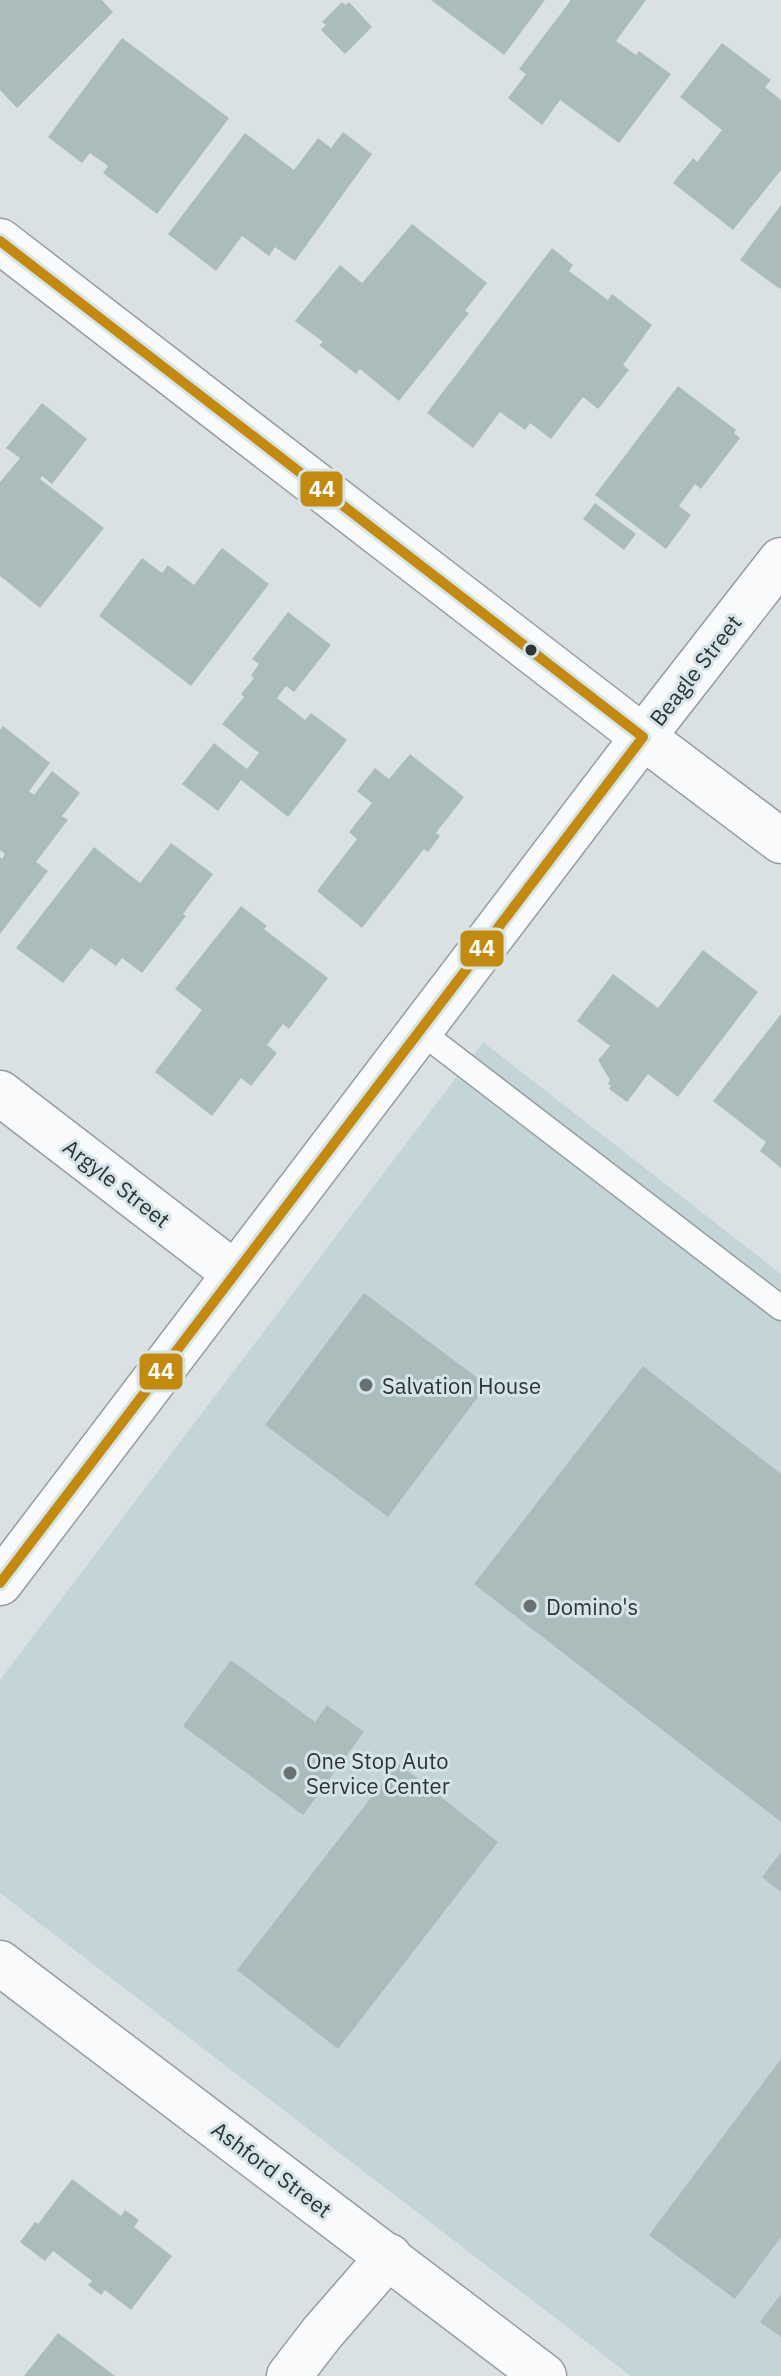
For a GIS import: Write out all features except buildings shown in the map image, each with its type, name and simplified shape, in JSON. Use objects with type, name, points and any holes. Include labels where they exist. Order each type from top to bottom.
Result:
[{"type":"street","points":[[0,241],[781,841]]},
{"type":"street","name":"Beagle Street","points":[[0,1583],[781,560]]},
{"type":"street","name":"Argyle Street","points":[[0,1093],[234,1273]]},
{"type":"street","name":"Ashford Street","points":[[0,1963],[544,2376]]},
{"type":"street","points":[[289,2376],[389,2256]]},
{"type":"lane","points":[[420,1031],[781,1308]]},
{"type":"shaded area","points":[[483,1042],[781,1274],[781,2376],[631,2376],[0,1893],[0,1680]]},
{"type":"transit line","name":"44","points":[[0,241],[643,737]]},
{"type":"transit line","name":"44","points":[[0,1583],[643,737]]},
{"type":"place","name":"Salvation House","points":[[366,1385]]},
{"type":"place","name":"Domino's","points":[[530,1606]]},
{"type":"place","name":"One Stop Auto Service Center","points":[[290,1773]]}]
